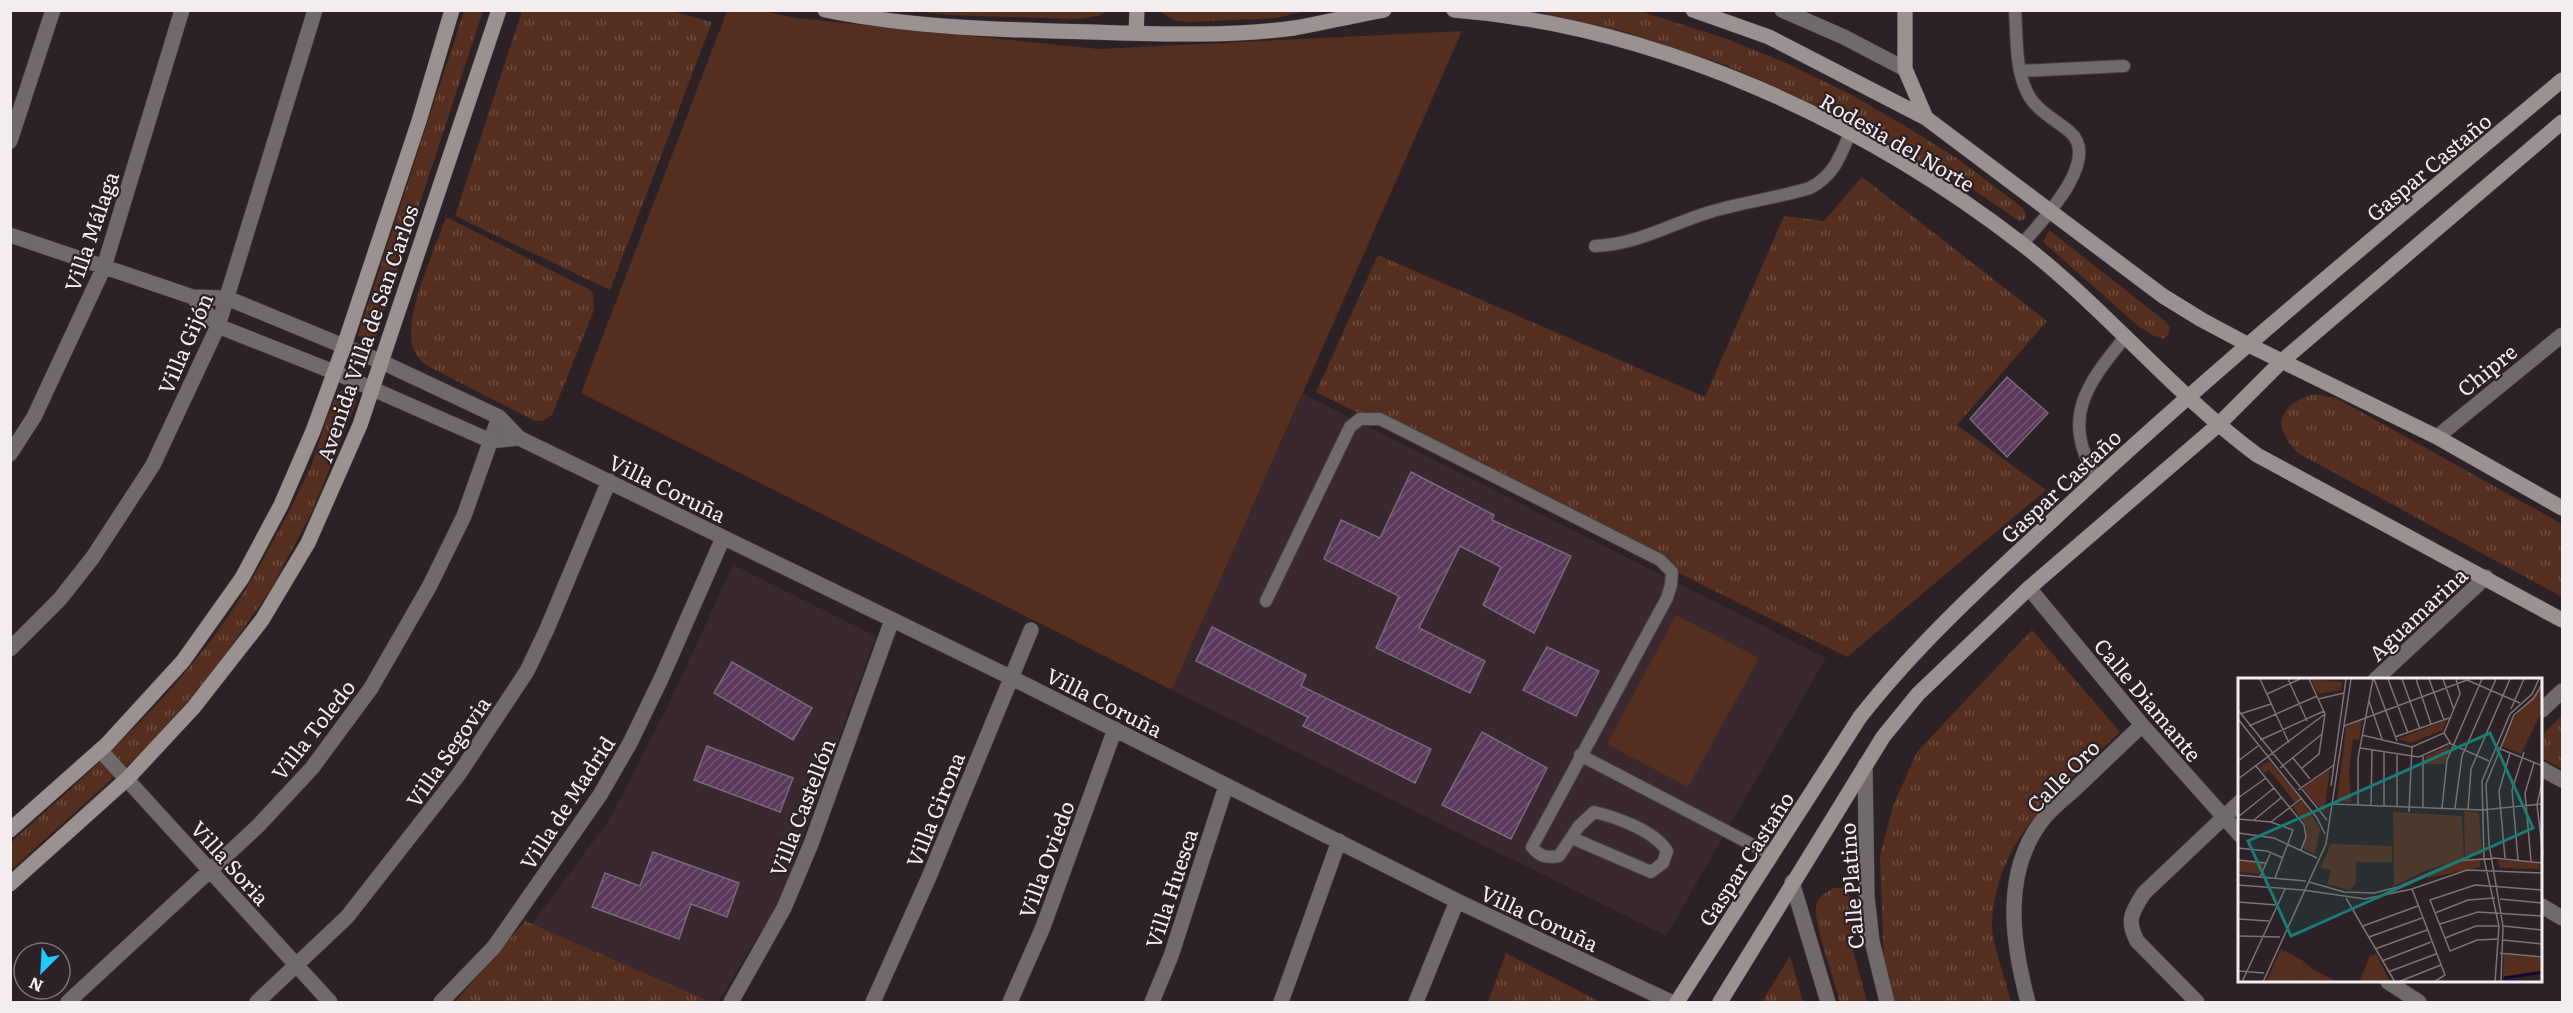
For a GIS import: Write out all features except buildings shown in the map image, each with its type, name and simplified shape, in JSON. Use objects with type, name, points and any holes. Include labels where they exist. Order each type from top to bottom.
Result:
[{"type":"street","points":[[10,141],[53,10]]},
{"type":"street","name":"Villa Málaga","points":[[10,454],[34,417],[104,267],[182,10]]},
{"type":"street","name":"Villa Gijón","points":[[10,649],[60,599],[93,558],[153,465],[218,326],[315,10]]},
{"type":"street","name":"Avenida Villa de San Carlos","points":[[10,830],[100,750],[183,661],[242,578],[281,506],[313,431],[344,346],[419,121],[452,10]]},
{"type":"street","name":"Avenida Villa de San Carlos","points":[[10,884],[128,778],[194,707],[262,620],[308,543],[360,425],[499,10]]},
{"type":"street","points":[[825,10],[874,20],[963,28],[1136,33],[1236,33],[1294,28],[1384,10]]},
{"type":"street","points":[[1136,33],[1137,10]]},
{"type":"street","name":"Rodesia del Norte","points":[[1454,10],[1542,21],[1603,35],[1717,72],[1833,123],[1923,175],[2022,244],[2127,336],[2218,425],[2257,455],[2562,620]]},
{"type":"street","name":"Rodesia del Norte","points":[[1693,10],[1769,37],[1926,118],[2163,296],[2202,320],[2437,437],[2562,508]]},
{"type":"street","points":[[1782,10],[1844,37],[1905,69]]},
{"type":"street","points":[[1905,10],[1905,69],[1926,118]]},
{"type":"street","name":"Gaspar Castaño","points":[[1677,1002],[1860,717],[1895,673],[1934,630],[2247,344],[2562,80]]},
{"type":"street","points":[[1720,1002],[1883,737],[1918,694],[2029,588],[2218,425],[2282,361],[2562,122]]},
{"type":"street","name":"Villa Coruña","points":[[10,235],[193,297],[227,298],[382,362],[499,417],[519,438],[1010,677],[1457,901],[1671,1002]]},
{"type":"street","points":[[193,297],[218,326],[334,372],[491,441],[519,438]]},
{"type":"street","name":"Chipre","points":[[2437,437],[2562,334]]},
{"type":"street","name":"Villa Toledo","points":[[68,1002],[211,871],[312,768],[371,688],[429,587],[464,516],[499,417]]},
{"type":"street","name":"Villa Segovia","points":[[257,1002],[297,967],[347,917],[459,774],[527,670],[547,629],[609,481]]},
{"type":"street","name":"Villa de Madrid","points":[[441,1002],[494,947],[600,795],[630,743],[661,679],[723,538]]},
{"type":"street","name":"Aguamarina","points":[[2378,678],[2486,577]]},
{"type":"street","name":"Calle Diamante","points":[[2029,588],[2142,725],[2238,833]]},
{"type":"street","name":"Villa Castellón","points":[[731,1002],[784,908],[811,844],[892,620]]},
{"type":"street","name":"Villa Girona","points":[[873,1002],[929,877],[1031,630]]},
{"type":"street","points":[[2543,708],[2562,691]]},
{"type":"street","name":"Calle Oro","points":[[2028,1002],[2018,967],[2013,928],[2016,880],[2027,846],[2044,817],[2142,725]]},
{"type":"street","name":"Villa Oviedo","points":[[1010,1002],[1043,927],[1115,729]]},
{"type":"street","name":"Villa Soria","points":[[100,750],[128,778],[330,1002]]},
{"type":"street","name":"Calle Platino","points":[[1865,765],[1868,896],[1872,941],[1887,1002]]},
{"type":"street","points":[[2543,770],[2562,780]]},
{"type":"street","name":"Villa Huesca","points":[[1152,1002],[1171,956],[1226,786]]},
{"type":"street","points":[[2197,1002],[2137,941],[2130,929],[2132,912],[2144,893],[2238,804]]},
{"type":"street","points":[[1281,1002],[1339,841]]},
{"type":"street","name":"Calle Platino","points":[[1792,882],[1828,1002]]},
{"type":"street","points":[[1416,1002],[1457,901]]},
{"type":"street","points":[[2543,907],[2562,918]]},
{"type":"street","points":[[2391,983],[2420,1002]]},
{"type":"lane","points":[[2015,10],[2020,71],[2027,93],[2040,109],[2073,134],[2080,146],[2080,160],[2074,174],[2051,211],[2022,244]]},
{"type":"lane","points":[[2020,71],[2124,66]]},
{"type":"lane","points":[[1595,246],[1617,245],[1637,240],[1713,211],[1810,188],[1823,180],[1838,163],[1850,133]]},
{"type":"lane","points":[[2097,479],[2080,445],[2081,411],[2087,390],[2096,374],[2127,336]]},
{"type":"lane","points":[[1266,601],[1350,427],[1360,419],[1380,419],[1660,560],[1672,572],[1667,598],[1532,847],[1537,854],[1548,858],[1559,856],[1579,826],[1594,812],[1614,817],[1661,841],[1667,851],[1663,863],[1651,872],[1572,838]]},
{"type":"lane","points":[[1580,755],[1772,855]]},
{"type":"shaded area","points":[[1303,394],[1826,658],[1666,936],[1172,690]]},
{"type":"shaded area","points":[[733,565],[876,636],[781,899],[718,1002],[711,1002],[532,924],[609,820],[667,708]]},
{"type":"green space","points":[[1108,10],[1098,16],[1078,19],[949,15],[915,11]]},
{"type":"green space","points":[[464,11],[483,11],[375,339],[366,341],[358,335]]},
{"type":"green space","points":[[522,11],[672,11],[712,22],[610,290],[455,216]]},
{"type":"green space","points":[[727,11],[763,11],[796,18],[1099,49],[1462,31],[1172,690],[581,393]]},
{"type":"green space","points":[[1159,11],[1307,11],[1276,18],[1188,22],[1174,20]]},
{"type":"green space","points":[[1536,11],[1640,11],[1724,38],[1786,63],[1850,94],[1958,159],[2023,208],[2025,219],[2019,221],[1968,186],[1946,177],[1855,123],[1726,65],[1623,31]]},
{"type":"green space","points":[[1862,177],[2047,321],[1957,425],[2046,490],[1847,657],[1316,392],[1378,255],[1705,397],[1784,216],[1824,221]]},
{"type":"green space","points":[[446,217],[590,290],[593,294],[594,310],[552,415],[542,421],[535,421],[424,364],[416,355],[411,331],[413,316]]},
{"type":"green space","points":[[2049,230],[2165,321],[2170,328],[2168,334],[2163,339],[2137,325],[2043,242]]},
{"type":"green space","points":[[341,390],[351,392],[357,400],[313,510],[270,591],[210,676],[144,750],[11,870],[10,843],[144,718],[203,650],[230,613],[262,561],[298,494],[311,466],[332,405]]},
{"type":"green space","points":[[2314,394],[2336,398],[2562,524],[2562,597],[2298,453],[2284,434],[2282,418],[2293,404]]},
{"type":"green space","points":[[1676,615],[1759,658],[1688,787],[1607,744]]},
{"type":"green space","points":[[2032,630],[2120,732],[2054,795],[2035,817],[2018,840],[2005,866],[1996,894],[1992,926],[2011,1002],[1895,1002],[1884,962],[1880,856],[1893,806],[1917,752]]},
{"type":"green space","points":[[2562,715],[2562,769],[2543,759],[2543,734]]},
{"type":"green space","points":[[1834,888],[1849,890],[1852,947],[1867,1002],[1840,1002],[1825,954],[1816,907],[1820,898]]},
{"type":"green space","points":[[525,921],[532,924],[711,1002],[455,1002]]},
{"type":"green space","points":[[1506,953],[1600,1002],[1488,1002]]},
{"type":"green space","points":[[1790,956],[1803,1002],[1762,1002]]}]
